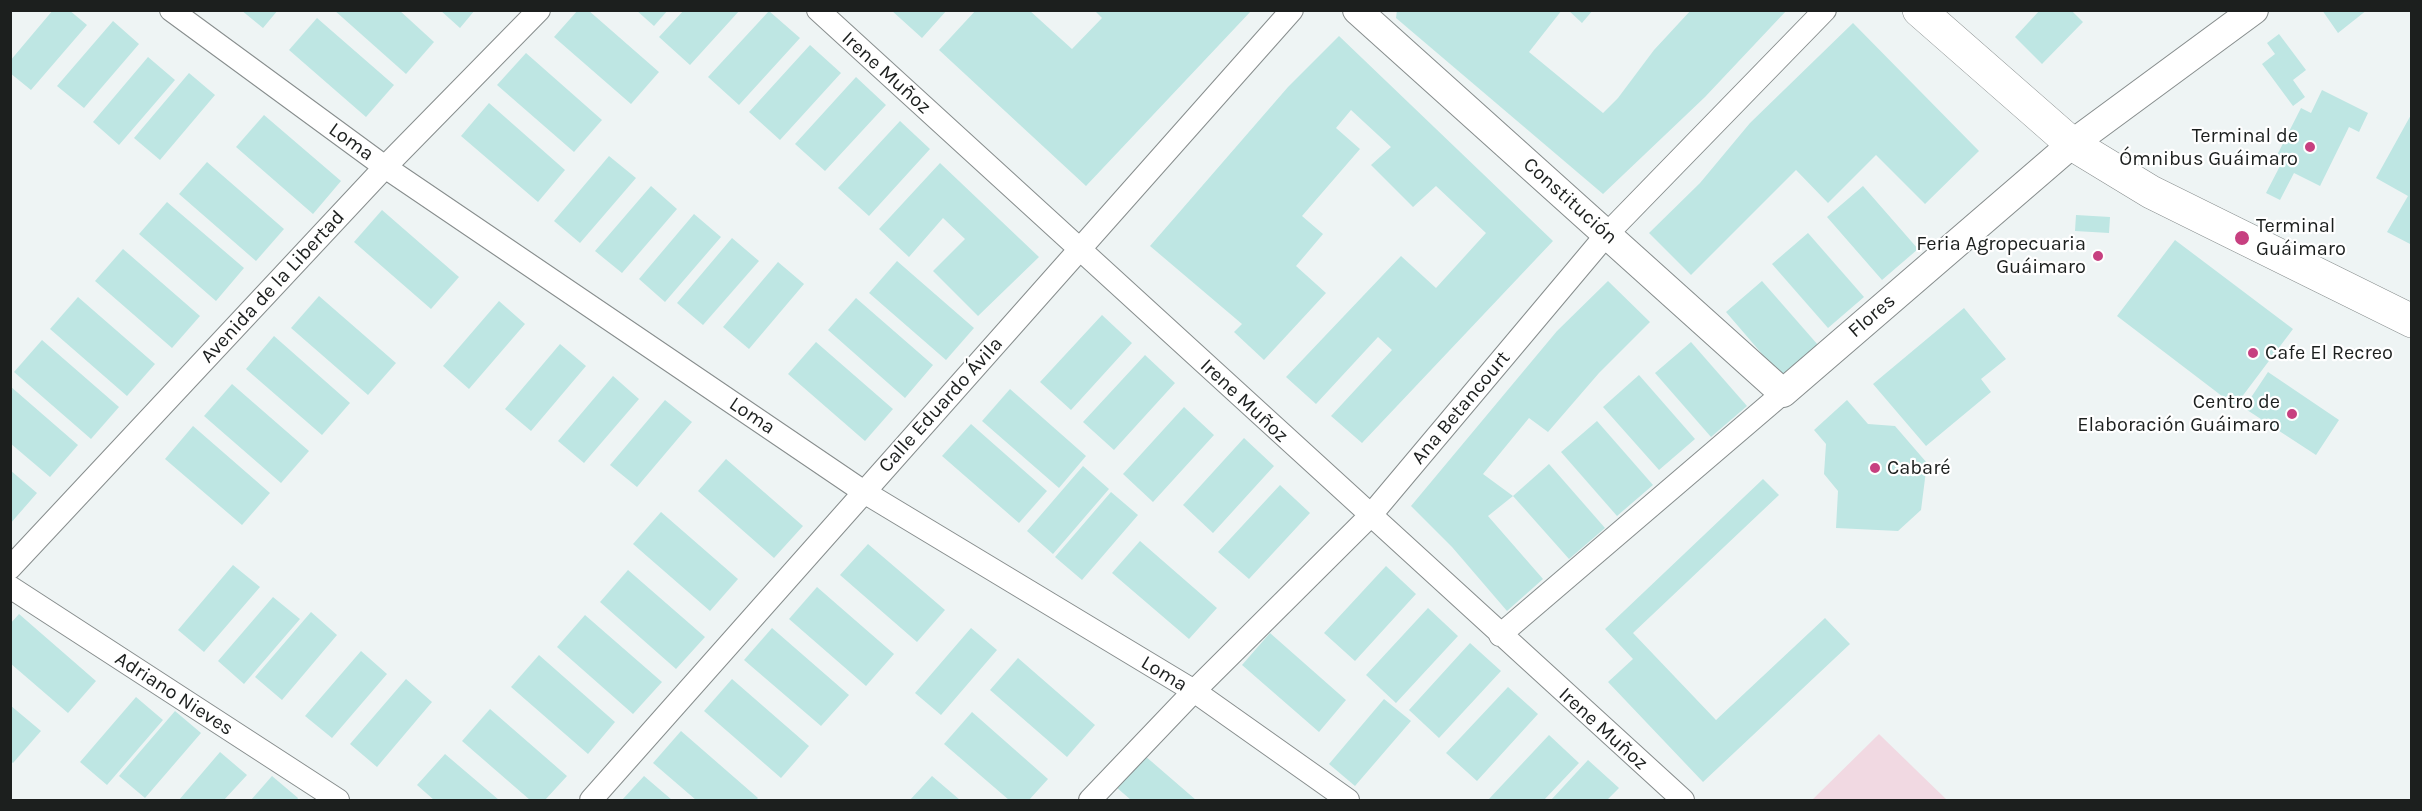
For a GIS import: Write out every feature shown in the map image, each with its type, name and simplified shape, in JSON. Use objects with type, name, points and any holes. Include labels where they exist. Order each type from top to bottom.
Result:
[{"type":"highway","points":[[1919,10],[2072,144],[2151,192],[2412,321]]},
{"type":"street","name":"Loma","points":[[171,10],[385,167],[864,492],[1194,691],[1348,801]]},
{"type":"street","name":"Avenida de la Libertad","points":[[10,568],[385,167],[539,10]]},
{"type":"street","name":"Irene Muñoz","points":[[818,10],[1500,635],[1674,798]]},
{"type":"street","name":"Calle Eduardo Ávila","points":[[591,801],[1292,10]]},
{"type":"street","name":"Constitución","points":[[1356,10],[1783,393]]},
{"type":"street","name":"Ana Betancourt","points":[[1090,801],[1194,691],[1370,516],[1607,234],[1826,10]]},
{"type":"street","name":"Flores","points":[[1500,635],[2072,144],[2254,10]]},
{"type":"street","name":"Adriano Nieves","points":[[10,587],[338,801]]},
{"type":"shaded area","points":[[1879,734],[1947,800],[1812,800]]},
{"type":"building","points":[[53,10],[69,10],[87,25],[31,90],[10,73],[10,61]]},
{"type":"building","points":[[241,10],[278,10],[263,28]]},
{"type":"building","points":[[334,10],[399,10],[434,42],[406,74]]},
{"type":"building","points":[[440,10],[475,10],[460,28]]},
{"type":"building","points":[[578,10],[588,10],[659,72],[631,104],[554,37]]},
{"type":"building","points":[[636,10],[668,10],[654,26]]},
{"type":"building","points":[[684,10],[740,10],[690,65],[659,37]]},
{"type":"building","points":[[891,10],[947,10],[922,38]]},
{"type":"building","points":[[976,10],[1029,10],[1072,49],[1102,18],[1094,10],[1252,10],[1086,186],[939,50]]},
{"type":"building","points":[[1397,10],[1562,10],[1529,52],[1603,113],[1618,98],[1654,50],[1691,10],[1787,10],[1705,97],[1603,194],[1396,18]]},
{"type":"building","points":[[1568,10],[1593,10],[1582,23]]},
{"type":"building","points":[[2040,10],[2071,10],[2083,22],[2042,64],[2015,37]]},
{"type":"building","points":[[2322,10],[2367,10],[2338,33]]},
{"type":"building","points":[[769,11],[800,38],[739,105],[708,77]]},
{"type":"building","points":[[317,18],[394,85],[366,117],[289,50]]},
{"type":"building","points":[[113,21],[139,44],[84,108],[57,86]]},
{"type":"building","points":[[1853,23],[1979,151],[1925,204],[1876,155],[1828,203],[1796,170],[1691,275],[1649,233],[1700,183],[1750,123]]},
{"type":"building","points":[[2279,34],[2306,70],[2293,80],[2305,97],[2293,106],[2262,64],[2275,54],[2267,43]]},
{"type":"building","points":[[1339,36],[1553,241],[1362,443],[1331,416],[1392,350],[1378,337],[1316,404],[1286,377],[1401,256],[1436,288],[1486,233],[1436,186],[1413,207],[1371,165],[1391,147],[1351,110],[1336,128],[1360,149],[1302,216],[1323,234],[1296,266],[1326,293],[1264,360],[1234,332],[1242,324],[1150,246],[1288,87]]},
{"type":"building","points":[[810,45],[841,73],[780,140],[749,112]]},
{"type":"building","points":[[526,53],[602,120],[574,152],[497,85]]},
{"type":"building","points":[[148,57],[175,80],[119,145],[93,122]]},
{"type":"building","points":[[189,73],[215,95],[160,160],[134,138]]},
{"type":"building","points":[[856,77],[886,105],[825,171],[795,144]]},
{"type":"building","name":"Terminal de Ómnibus Guáimaro","points":[[2322,90],[2368,113],[2359,132],[2349,127],[2320,186],[2294,173],[2280,200],[2266,193],[2280,166],[2273,163],[2301,108],[2311,113]]},
{"type":"building","points":[[489,103],[565,170],[538,202],[461,136]]},
{"type":"building","points":[[2412,113],[2412,245],[2387,232],[2408,196],[2376,178]]},
{"type":"building","points":[[264,115],[341,181],[313,214],[236,147]]},
{"type":"building","points":[[900,121],[930,149],[869,216],[838,188]]},
{"type":"building","points":[[609,156],[636,178],[580,243],[554,221]]},
{"type":"building","points":[[207,162],[284,229],[256,261],[179,194]]},
{"type":"building","points":[[940,163],[1039,257],[978,316],[933,271],[965,239],[943,218],[909,257],[879,229]]},
{"type":"building","points":[[651,186],[677,209],[622,273],[595,251]]},
{"type":"building","points":[[1863,186],[1918,249],[1882,280],[1827,217]]},
{"type":"building","points":[[167,202],[244,268],[216,301],[139,234]]},
{"type":"building","points":[[382,210],[459,277],[431,309],[354,242]]},
{"type":"building","points":[[694,214],[721,237],[665,302],[639,279]]},
{"type":"building","points":[[2076,215],[2110,217],[2109,233],[2075,231]]},
{"type":"building","points":[[1808,233],[1864,297],[1828,328],[1772,264]]},
{"type":"building","points":[[732,238],[759,261],[703,325],[677,303]]},
{"type":"building","points":[[2175,240],[2293,329],[2235,406],[2117,316]]},
{"type":"building","points":[[123,249],[200,316],[172,348],[95,281]]},
{"type":"building","points":[[897,261],[974,328],[946,360],[869,293]]},
{"type":"building","points":[[778,262],[804,284],[749,349],[723,327]]},
{"type":"building","points":[[1608,281],[1650,322],[1599,373],[1548,432],[1529,418],[1483,474],[1513,496],[1488,516],[1543,579],[1507,611],[1452,547],[1411,506],[1557,331]]},
{"type":"building","points":[[1762,281],[1818,345],[1781,376],[1726,312]]},
{"type":"building","points":[[319,296],[396,363],[368,395],[291,328]]},
{"type":"building","points":[[78,297],[155,364],[127,396],[50,329]]},
{"type":"building","points":[[856,298],[933,365],[905,398],[828,330]]},
{"type":"building","points":[[499,301],[525,324],[469,389],[443,366]]},
{"type":"building","points":[[1964,308],[2006,359],[1981,379],[1991,392],[1926,446],[1873,384]]},
{"type":"building","points":[[1102,315],[1132,343],[1071,410],[1040,382]]},
{"type":"building","points":[[274,336],[350,403],[322,435],[246,369]]},
{"type":"building","points":[[42,340],[119,407],[91,439],[14,372]]},
{"type":"building","points":[[816,342],[893,409],[865,441],[788,374]]},
{"type":"building","points":[[1691,342],[1747,406],[1711,437],[1655,373]]},
{"type":"building","points":[[560,344],[586,366],[531,431],[505,409]]},
{"type":"building","points":[[1145,355],[1175,383],[1114,450],[1083,422]]},
{"type":"building","name":"Centro de Elaboración Guáimaro","points":[[2268,372],[2339,420],[2316,455],[2244,408]]},
{"type":"building","points":[[1639,375],[1695,439],[1659,470],[1603,407]]},
{"type":"building","points":[[613,376],[639,399],[584,463],[558,441]]},
{"type":"building","points":[[232,384],[309,451],[281,483],[204,416]]},
{"type":"building","points":[[10,386],[78,445],[50,477],[10,443]]},
{"type":"building","points":[[1010,389],[1086,456],[1059,488],[982,421]]},
{"type":"building","points":[[665,400],[692,422],[637,487],[610,465]]},
{"type":"building","name":"Cabaré","points":[[1847,400],[1868,424],[1895,426],[1927,463],[1921,510],[1898,531],[1836,528],[1838,491],[1824,474],[1826,444],[1814,430]]},
{"type":"building","points":[[1184,407],[1214,435],[1153,502],[1123,474]]},
{"type":"building","points":[[1597,421],[1653,485],[1617,516],[1561,452]]},
{"type":"building","points":[[971,424],[1047,491],[1019,523],[942,456]]},
{"type":"building","points":[[193,426],[270,493],[242,525],[165,459]]},
{"type":"building","points":[[1244,438],[1274,466],[1213,533],[1183,505]]},
{"type":"building","points":[[726,459],[803,526],[774,558],[698,491]]},
{"type":"building","points":[[1549,464],[1605,528],[1569,559],[1513,496]]},
{"type":"building","points":[[1083,466],[1109,489],[1053,554],[1027,531]]},
{"type":"building","points":[[10,470],[37,493],[10,524]]},
{"type":"building","points":[[1763,479],[1779,495],[1633,633],[1716,720],[1825,618],[1850,644],[1703,782],[1608,682],[1633,659],[1605,629]]},
{"type":"building","points":[[1280,485],[1310,513],[1249,579],[1218,552]]},
{"type":"building","points":[[1111,492],[1138,515],[1082,580],[1055,557]]},
{"type":"building","points":[[661,512],[738,579],[710,611],[633,544]]},
{"type":"building","points":[[1140,541],[1217,608],[1189,639],[1112,573]]},
{"type":"building","points":[[868,544],[945,610],[917,642],[840,575]]},
{"type":"building","points":[[233,565],[260,587],[204,652],[178,630]]},
{"type":"building","points":[[1386,566],[1416,594],[1355,661],[1324,633]]},
{"type":"building","points":[[628,570],[705,637],[676,669],[600,602]]},
{"type":"building","points":[[817,587],[894,654],[866,686],[789,619]]},
{"type":"building","points":[[273,597],[300,619],[244,684],[218,661]]},
{"type":"building","points":[[1428,608],[1458,636],[1396,703],[1366,675]]},
{"type":"building","points":[[311,612],[337,635],[282,700],[255,677]]},
{"type":"building","points":[[19,614],[96,681],[68,713],[10,663],[10,624]]},
{"type":"building","points":[[585,615],[662,682],[633,714],[557,647]]},
{"type":"building","points":[[772,628],[849,695],[821,726],[744,660]]},
{"type":"building","points":[[971,628],[997,650],[941,715],[915,693]]},
{"type":"building","points":[[1270,633],[1346,700],[1319,732],[1242,665]]},
{"type":"building","points":[[1470,643],[1501,671],[1439,738],[1409,710]]},
{"type":"building","points":[[361,651],[387,674],[332,738],[305,716]]},
{"type":"building","points":[[539,655],[615,722],[588,754],[511,687]]},
{"type":"building","points":[[1018,658],[1095,725],[1067,757],[990,690]]},
{"type":"building","points":[[406,679],[432,702],[377,767],[350,744]]},
{"type":"building","points":[[732,679],[809,746],[781,778],[704,711]]},
{"type":"building","points":[[1508,687],[1538,714],[1477,781],[1446,753]]},
{"type":"building","points":[[136,697],[163,720],[107,785],[80,762]]},
{"type":"building","points":[[1384,699],[1411,721],[1355,786],[1329,764]]},
{"type":"building","points":[[10,705],[41,731],[13,763],[10,761]]},
{"type":"building","points":[[490,709],[567,776],[545,800],[530,800],[462,741]]},
{"type":"building","points":[[175,711],[201,733],[145,798],[119,776]]},
{"type":"building","points":[[972,712],[1048,779],[1029,800],[1009,800],[944,744]]},
{"type":"building","points":[[681,731],[758,798],[756,800],[696,800],[653,763]]},
{"type":"building","points":[[1549,735],[1579,763],[1544,800],[1488,800]]},
{"type":"building","points":[[220,752],[247,775],[224,800],[179,800]]},
{"type":"building","points":[[445,754],[499,800],[434,800],[417,785]]},
{"type":"building","points":[[1144,755],[1196,800],[1131,800],[1116,787]]},
{"type":"building","points":[[1588,760],[1619,788],[1607,800],[1551,800]]},
{"type":"building","points":[[272,776],[298,798],[297,800],[251,800]]},
{"type":"building","points":[[644,776],[672,800],[622,800]]},
{"type":"building","points":[[932,776],[960,800],[910,800]]},
{"type":"place","name":"Terminal de Ómnibus Guáimaro","points":[[2310,147]]},
{"type":"place","name":"Terminal Guáimaro","points":[[2242,238]]},
{"type":"place","name":"Feria Agropecuaria Guáimaro","points":[[2098,256]]},
{"type":"place","name":"Cafe El Recreo","points":[[2253,353]]},
{"type":"place","name":"Centro de Elaboración Guáimaro","points":[[2292,414]]},
{"type":"place","name":"Cabaré","points":[[1875,468]]}]
